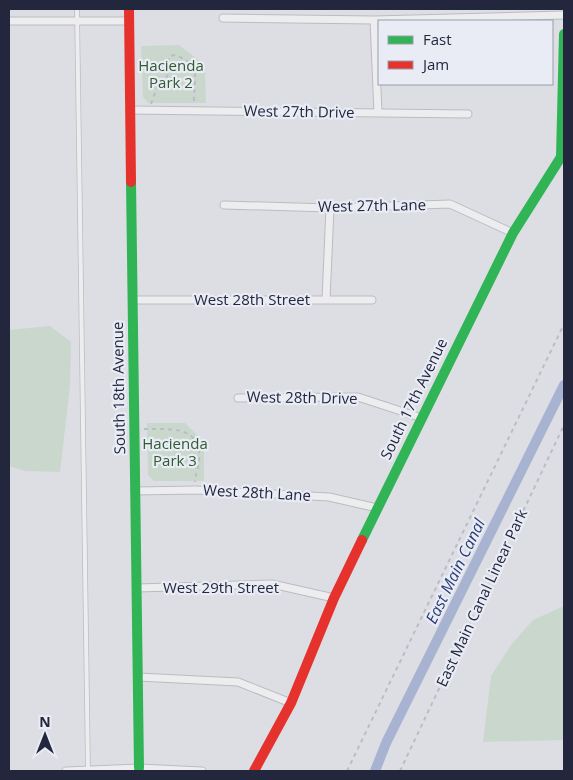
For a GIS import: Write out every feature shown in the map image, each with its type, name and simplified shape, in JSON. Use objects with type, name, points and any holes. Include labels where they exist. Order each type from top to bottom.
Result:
[{"type":"street","name":"South 18th Avenue","points":[[129,9],[139,768]]},
{"type":"street","points":[[224,18],[374,20],[564,15]]},
{"type":"street","points":[[374,20],[378,113]]},
{"type":"street","points":[[9,21],[129,21]]},
{"type":"street","name":"South 17th Avenue","points":[[254,771],[291,704],[334,598],[513,233],[561,157],[564,34]]},
{"type":"street","name":"West 27th Drive","points":[[130,110],[468,114]]},
{"type":"street","name":"West 27th Lane","points":[[224,205],[330,208],[450,204],[513,233]]},
{"type":"street","points":[[326,300],[330,208]]},
{"type":"street","name":"West 28th Street","points":[[133,300],[372,300]]},
{"type":"street","name":"West 28th Drive","points":[[238,398],[358,397],[422,418]]},
{"type":"street","name":"West 28th Lane","points":[[135,491],[196,490],[329,497],[377,508]]},
{"type":"street","name":"West 29th Street","points":[[137,588],[272,584],[334,598]]},
{"type":"street","points":[[138,678],[238,682],[291,704]]},
{"type":"street","points":[[66,771],[139,768],[202,771]]},
{"type":"lane","points":[[77,9],[88,771]]},
{"type":"path","points":[[148,110],[159,82],[167,78],[169,57],[174,55],[188,60],[197,79],[194,90],[194,111]]},
{"type":"path","points":[[347,771],[564,324]]},
{"type":"path","name":"East Main Canal Linear Park","points":[[400,771],[564,425]]},
{"type":"path","points":[[134,430],[174,428],[195,438],[198,442],[199,462],[195,478],[196,490]]},
{"type":"green space","name":"Hacienda Park 2","points":[[179,45],[205,65],[206,103],[148,103],[143,97],[141,46]]},
{"type":"green space","points":[[50,326],[71,342],[70,386],[60,472],[25,471],[9,466],[9,330]]},
{"type":"green space","name":"Hacienda Park 3","points":[[147,423],[185,423],[204,442],[204,481],[154,481],[148,475]]},
{"type":"green space","points":[[564,606],[564,740],[483,742],[491,676],[511,645],[533,620]]},
{"type":"waterway","name":"East Main Canal","points":[[375,771],[386,743],[564,385]]},
{"type":"traffic: fast","points":[[362,540],[513,233],[561,157],[564,34]]},
{"type":"traffic: fast","points":[[131,182],[139,768]]},
{"type":"traffic: jam","points":[[129,9],[131,182]]},
{"type":"traffic: jam","points":[[254,771],[291,703],[334,598],[362,540]]}]
